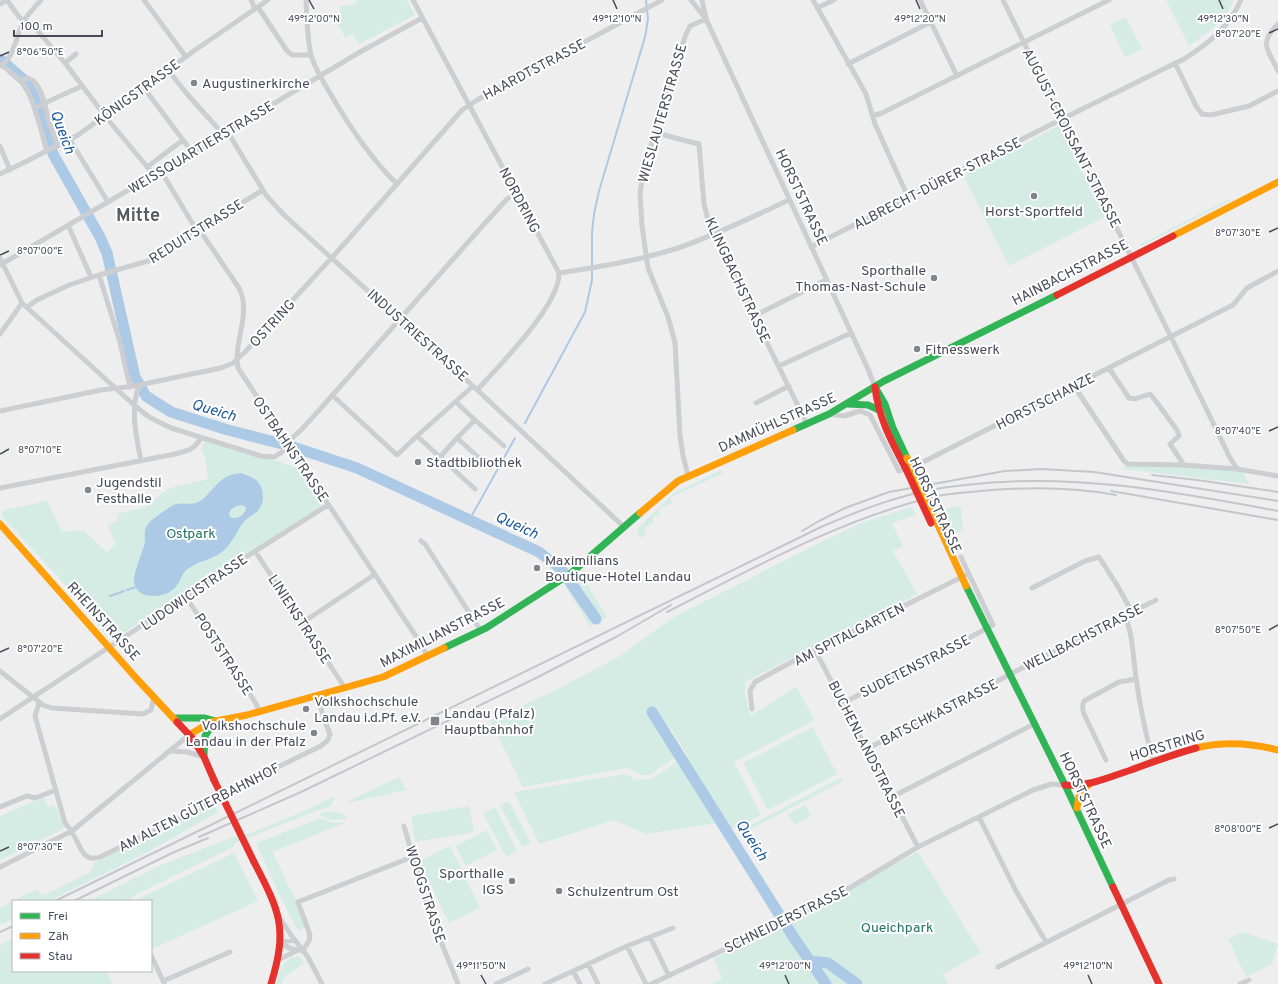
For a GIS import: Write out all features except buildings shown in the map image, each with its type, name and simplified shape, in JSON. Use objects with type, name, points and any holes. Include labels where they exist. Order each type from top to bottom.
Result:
[{"type":"street","points":[[0,4],[7,0],[18,17],[38,31],[154,175]]},
{"type":"street","points":[[41,0],[24,20],[13,49],[3,64],[24,80],[32,79],[39,89],[40,106],[50,123],[57,146]]},
{"type":"street","points":[[144,0],[186,57]]},
{"type":"street","points":[[251,0],[287,51],[292,55],[311,55]]},
{"type":"street","name":"KÖNIGSTRASSE","points":[[0,174],[70,140],[268,0]]},
{"type":"street","points":[[306,0],[311,55],[320,76],[351,129],[397,184]]},
{"type":"street","name":"NORDRING","points":[[413,0],[559,273]]},
{"type":"street","name":"HAARDTSTRASSE","points":[[469,104],[662,0]]},
{"type":"street","name":"HORSTSTRASSE","points":[[691,0],[706,19]]},
{"type":"street","name":"HORSTSTRASSE","points":[[702,0],[706,19],[875,386],[882,396],[890,429]]},
{"type":"street","points":[[813,0],[866,94],[875,124],[908,197]]},
{"type":"street","points":[[817,8],[834,0]]},
{"type":"street","points":[[920,0],[957,76]]},
{"type":"street","name":"AUGUST-CROISSANT-STRASSE","points":[[1003,0],[1229,456],[1237,469]]},
{"type":"street","points":[[872,116],[882,113],[1109,0]]},
{"type":"street","name":"ALBRECHT-DÜRER-STRASSE","points":[[811,247],[1175,63],[1201,47],[1215,36],[1228,22],[1241,0]]},
{"type":"street","name":"WEISSQUARTIERSTRASSE","points":[[1,262],[161,171],[366,48],[422,18]]},
{"type":"street","name":"WIESLAUTERSTRASSE","points":[[688,476],[680,436],[676,342],[668,317],[648,268],[642,226],[640,192],[644,167],[669,84],[689,28],[706,19]]},
{"type":"street","points":[[848,64],[931,22]]},
{"type":"street","points":[[1278,24],[1268,35],[1266,44],[1278,71]]},
{"type":"street","points":[[65,63],[76,54]]},
{"type":"street","points":[[1175,63],[1196,106],[1199,111],[1204,114],[1211,115],[1249,106],[1278,91]]},
{"type":"street","name":"INDUSTRIESTRASSE","points":[[168,70],[187,94],[225,132],[270,200],[284,215],[475,388],[624,527]]},
{"type":"street","points":[[24,80],[25,87],[34,108],[47,151]]},
{"type":"street","points":[[40,106],[82,86]]},
{"type":"street","points":[[144,88],[192,152]]},
{"type":"street","name":"OSTRING","points":[[0,411],[101,390],[151,383],[228,366],[237,360],[332,258],[452,121],[469,104]]},
{"type":"street","name":"KLINGBACHSTRASSE","points":[[655,132],[699,144],[704,204],[707,220],[712,234],[807,424]]},
{"type":"street","points":[[70,140],[108,202]]},
{"type":"street","points":[[147,166],[183,140]]},
{"type":"street","points":[[0,146],[10,170]]},
{"type":"street","points":[[161,171],[198,230],[239,288],[242,295],[244,310],[237,360]]},
{"type":"street","name":"HAINBACHSTRASSE","points":[[875,386],[1278,182]]},
{"type":"street","name":"REDUITSTRASSE","points":[[27,307],[36,300],[101,274],[148,261],[263,190]]},
{"type":"street","points":[[1,262],[22,303],[134,405],[150,417],[170,428],[268,457],[274,457],[288,445],[507,199],[516,193]]},
{"type":"street","points":[[332,395],[397,456],[417,436],[456,402],[475,388],[538,321],[558,284],[559,273],[646,256],[680,247],[789,200]]},
{"type":"street","points":[[68,225],[91,278]]},
{"type":"street","name":"HORSTSCHANZE","points":[[829,414],[844,416],[860,411],[868,413],[873,418],[899,471],[917,464],[1171,338],[1233,305],[1247,288],[1278,271]]},
{"type":"street","points":[[101,274],[134,386],[134,420],[141,461]]},
{"type":"street","points":[[754,316],[826,280]]},
{"type":"street","points":[[0,334],[22,303]]},
{"type":"street","points":[[779,366],[851,332]]},
{"type":"street","name":"OSTBAHNSTRASSE","points":[[237,360],[239,370],[419,641],[428,657]]},
{"type":"street","points":[[1109,368],[1129,398],[1135,399],[1150,394],[1152,396],[1177,430],[1179,436],[1170,444],[1184,465]]},
{"type":"street","points":[[756,403],[789,386]]},
{"type":"street","name":"HORSTSTRASSE","points":[[875,386],[875,399],[879,410],[890,429],[964,587],[975,614],[987,628],[1065,784],[1158,984]]},
{"type":"street","name":"DAMMÜHLSTRASSE","points":[[688,476],[829,414],[875,386]]},
{"type":"street","points":[[1074,386],[1124,461],[1128,464],[1184,465],[1237,469],[1278,476]]},
{"type":"street","points":[[456,402],[504,446]]},
{"type":"street","points":[[846,405],[865,404],[879,410]]},
{"type":"street","points":[[440,457],[475,420]]},
{"type":"street","points":[[417,436],[476,489]]},
{"type":"street","points":[[0,488],[176,454],[192,449],[197,445],[201,437]]},
{"type":"street","points":[[457,438],[488,466]]},
{"type":"street","name":"MAXIMILIANSTRASSE","points":[[189,735],[200,727],[215,721],[260,712],[384,677],[481,630],[498,621],[560,581],[662,494],[678,481],[688,476]]},
{"type":"street","name":"LUDOWICISTRASSE","points":[[0,719],[255,551],[328,505]]},
{"type":"street","name":"RHEINSTRASSE","points":[[0,524],[196,743],[276,907],[280,942],[278,960],[271,984]]},
{"type":"street","points":[[421,541],[425,544],[481,630]]},
{"type":"street","name":"LINIENSTRASSE","points":[[255,551],[345,688]]},
{"type":"street","name":"HORSTSTRASSE","points":[[960,557],[991,619],[993,625],[987,628]]},
{"type":"street","points":[[1032,588],[1085,561],[1099,557],[1132,612]]},
{"type":"street","name":"AM SPITALGARTEN","points":[[752,709],[750,691],[755,682],[815,650],[968,574]]},
{"type":"street","points":[[302,623],[374,575]]},
{"type":"street","name":"POSTSTRASSE","points":[[186,597],[255,702],[260,712]]},
{"type":"street","name":"WELLBACHSTRASSE","points":[[1010,674],[1156,600]]},
{"type":"street","points":[[1125,616],[1130,631],[1145,732],[1154,762]]},
{"type":"street","name":"SUDETENSTRASSE","points":[[843,703],[987,628]]},
{"type":"street","name":"BUCHENLANDSTRASSE","points":[[815,650],[918,847]]},
{"type":"street","points":[[0,671],[33,698],[47,707],[52,708],[146,713],[150,710],[154,697]]},
{"type":"street","name":"BATSCHKASTRASSE","points":[[867,749],[1010,674]]},
{"type":"street","points":[[1106,760],[1084,714],[1082,708],[1084,701],[1119,682],[1136,679]]},
{"type":"street","name":"AM ALTEN GÜTERBAHNHOF","points":[[72,831],[86,856],[93,859],[100,857],[229,794],[247,782],[321,746],[329,738],[330,732],[323,716],[318,696]]},
{"type":"street","points":[[39,702],[35,716],[65,822],[72,831]]},
{"type":"street","name":"MAXIMILIANSTRASSE","points":[[174,718],[204,718],[215,721]]},
{"type":"street","points":[[171,751],[186,752],[204,757],[205,736],[215,721]]},
{"type":"street","points":[[892,797],[1034,724]]},
{"type":"street","points":[[0,867],[72,831],[189,735]]},
{"type":"street","name":"HORSTRING","points":[[1065,784],[1075,786],[1089,784],[1195,749],[1222,743],[1246,743],[1268,746],[1278,750]]},
{"type":"street","name":"SCHNEIDERSTRASSE","points":[[651,984],[841,893],[918,847],[979,817],[1044,786],[1065,784]]},
{"type":"street","points":[[1077,810],[1078,798],[1089,784]]},
{"type":"street","points":[[0,807],[27,796],[36,798],[56,790]]},
{"type":"street","points":[[979,817],[1016,891],[1046,942]]},
{"type":"street","name":"WOOGSTRASSE","points":[[404,826],[429,912],[458,984]]},
{"type":"street","points":[[278,960],[296,951],[303,950],[309,941],[310,935],[298,902],[412,857]]},
{"type":"street","points":[[998,967],[1169,880],[1174,879]]},
{"type":"street","points":[[278,915],[311,961],[322,984]]},
{"type":"street","points":[[546,984],[627,946],[673,928]]},
{"type":"street","points":[[650,937],[669,976]]},
{"type":"street","points":[[280,942],[295,940]]},
{"type":"street","points":[[280,942],[296,951]]},
{"type":"street","points":[[627,946],[646,984]]},
{"type":"street","points":[[152,957],[164,983],[230,952]]},
{"type":"street","points":[[588,964],[598,984]]},
{"type":"street","points":[[496,984],[528,969]]},
{"type":"street","points":[[573,971],[580,984]]},
{"type":"street","points":[[1240,984],[1249,980]]},
{"type":"green space","points":[[356,0],[407,0],[415,15],[359,44],[353,34],[345,37],[332,16],[340,14],[340,6],[356,5]]},
{"type":"green space","points":[[1166,0],[1234,0],[1221,20],[1189,46]]},
{"type":"green space","points":[[1126,17],[1142,49],[1125,57],[1110,25]]},
{"type":"green space","name":"Horst-Sportfeld","points":[[1059,126],[1105,217],[1009,266],[963,175]]},
{"type":"green space","points":[[1231,198],[1230,201],[1141,246],[1139,245]]},
{"type":"green space","name":"Ostpark","points":[[206,438],[298,468],[324,508],[160,608],[112,641],[58,577],[1,515],[4,510],[47,501],[62,532],[83,530],[107,552],[116,544],[108,526],[118,520],[117,514],[139,509],[148,505],[170,488],[208,479],[205,457],[201,449]]},
{"type":"green space","points":[[1126,465],[1240,466],[1249,484],[1123,469]]},
{"type":"green space","points":[[721,470],[723,473],[670,498],[672,503],[658,509],[660,514],[652,518],[654,523],[644,528],[646,535],[640,538],[637,530],[639,527],[674,493]]},
{"type":"green space","points":[[961,506],[963,530],[953,535],[937,510]]},
{"type":"green space","points":[[912,507],[916,515],[892,523],[903,547],[893,551],[917,594],[745,682],[745,694],[750,716],[796,687],[815,720],[734,762],[761,815],[729,831],[724,822],[646,834],[614,820],[539,844],[514,792],[625,774],[636,780],[651,779],[687,755],[669,726],[661,730],[677,756],[650,775],[640,775],[627,768],[523,787],[490,720],[554,691],[618,657],[674,617],[813,546],[861,523]]},
{"type":"green space","points":[[581,574],[607,617],[590,627],[566,587]]},
{"type":"green space","points":[[813,727],[837,774],[768,810],[743,763]]},
{"type":"green space","points":[[399,777],[406,790],[348,803],[348,801]]},
{"type":"green space","points":[[840,778],[843,781],[749,830],[747,827]]},
{"type":"green space","points":[[336,796],[329,807],[233,844],[235,846],[135,895],[131,900],[91,900],[156,867],[288,818]]},
{"type":"green space","points":[[44,797],[48,807],[53,805],[57,809],[65,828],[0,860],[0,816]]},
{"type":"green space","points":[[509,801],[531,843],[522,847],[500,805]]},
{"type":"green space","points":[[214,805],[218,812],[148,852],[51,900],[15,900],[37,889],[42,896],[90,872],[95,862]]},
{"type":"green space","points":[[805,805],[811,816],[794,825],[788,814]]},
{"type":"green space","points":[[469,806],[474,832],[415,842],[411,816]]},
{"type":"green space","points":[[495,807],[517,851],[506,857],[483,813]]},
{"type":"green space","points":[[331,811],[345,815],[347,819],[332,820],[319,815],[324,812]]},
{"type":"green space","points":[[321,818],[332,823],[347,822],[273,852],[289,887],[298,902],[308,926],[298,931],[256,843]]},
{"type":"green space","points":[[487,830],[497,850],[466,866],[456,846]]},
{"type":"green space","points":[[450,846],[480,908],[449,923],[419,861]]},
{"type":"green space","name":"Queichpark","points":[[918,852],[981,953],[943,974],[948,984],[712,984],[722,979],[714,959]]},
{"type":"green space","points":[[234,853],[258,901],[152,949],[152,900],[136,900]]},
{"type":"green space","points":[[12,902],[12,919],[0,925],[0,908]]},
{"type":"green space","points":[[1243,932],[1278,944],[1272,964],[1246,977],[1228,939]]},
{"type":"green space","points":[[12,939],[12,972],[106,972],[112,984],[0,984],[0,945]]},
{"type":"green space","points":[[293,957],[300,957],[304,963],[284,977],[282,984],[276,984],[283,965]]},
{"type":"water","points":[[241,473],[247,475],[259,484],[263,495],[261,506],[245,521],[231,542],[222,552],[189,568],[183,574],[178,585],[171,591],[156,596],[141,593],[135,586],[134,577],[144,546],[145,530],[148,524],[176,504],[194,503],[200,501],[221,480]],"holes":[[[242,505],[246,507],[246,510],[241,516],[235,518],[230,517],[229,513],[234,507]]]},
{"type":"waterway","points":[[525,423],[585,312],[592,280],[592,233],[594,214],[599,191],[645,37],[648,19],[646,0]]},
{"type":"waterway","name":"Queich","points":[[0,59],[24,80],[33,94],[53,154],[100,237],[107,253],[135,377],[146,396],[171,412],[228,430],[290,446],[357,468],[539,552],[561,569],[596,619]]},
{"type":"waterway","points":[[470,519],[515,438]]},
{"type":"waterway","points":[[127,590],[136,587]]},
{"type":"waterway","points":[[110,596],[124,591]]},
{"type":"waterway","name":"Queich","points":[[652,712],[794,938],[826,984]]},
{"type":"waterway","points":[[810,961],[828,963],[857,984]]},
{"type":"railway","points":[[802,531],[845,508],[889,492],[1005,471],[1041,469],[1094,472],[1278,501]]},
{"type":"railway","points":[[1152,475],[1278,492]]},
{"type":"railway","points":[[57,900],[821,527],[892,500],[940,488],[1005,482],[1044,481],[1123,486],[1201,497],[1278,511]]},
{"type":"railway","points":[[667,612],[799,546],[867,517],[902,505],[937,496],[988,490],[1025,488],[1080,490],[1116,495]]},
{"type":"railway","points":[[1111,491],[1278,520]]},
{"type":"railway","points":[[199,837],[301,792],[534,679],[616,637],[671,605]]},
{"type":"railway","points":[[76,900],[172,853],[208,838]]},
{"type":"railway","points":[[0,932],[12,926]]},
{"type":"traffic: fast","points":[[793,430],[829,414],[884,381],[1057,295]]},
{"type":"traffic: fast","points":[[875,387],[885,404],[893,428],[907,458]]},
{"type":"traffic: fast","points":[[848,404],[868,405],[879,410]]},
{"type":"traffic: fast","points":[[444,648],[486,628],[570,574],[640,513]]},
{"type":"traffic: fast","points":[[966,586],[1065,785],[1113,887]]},
{"type":"traffic: fast","points":[[174,718],[204,718],[215,721]]},
{"type":"traffic: fast","points":[[204,755],[205,736],[215,721]]},
{"type":"traffic: slow","points":[[1173,236],[1278,182]]},
{"type":"traffic: slow","points":[[640,513],[678,481],[793,430]]},
{"type":"traffic: slow","points":[[907,458],[966,586]]},
{"type":"traffic: slow","points":[[0,524],[136,678],[177,722]]},
{"type":"traffic: slow","points":[[189,735],[211,722],[247,715],[383,677],[444,648]]},
{"type":"traffic: slow","points":[[1196,748],[1217,744],[1248,744],[1278,750]]},
{"type":"traffic: slow","points":[[1077,808],[1079,796],[1089,784]]},
{"type":"traffic: jam","points":[[1057,295],[1173,236]]},
{"type":"traffic: jam","points":[[875,387],[882,418],[890,438],[905,467]]},
{"type":"traffic: jam","points":[[905,467],[931,523]]},
{"type":"traffic: jam","points":[[177,722],[192,738],[204,757],[214,780]]},
{"type":"traffic: jam","points":[[1065,785],[1099,781],[1196,748]]},
{"type":"traffic: jam","points":[[214,780],[254,862]]},
{"type":"traffic: jam","points":[[254,862],[270,894],[279,921],[279,948],[271,984]]},
{"type":"traffic: jam","points":[[1113,887],[1159,984]]},
{"type":"place","name":"Augustinerkirche","points":[[194,83]]},
{"type":"place","name":"Horst-Sportfeld","points":[[1034,196]]},
{"type":"place","name":"Sporthalle Thomas-Nast-Schule","points":[[934,278]]},
{"type":"place","name":"Fitnesswerk","points":[[917,349]]},
{"type":"place","name":"Stadtbibliothek","points":[[418,462]]},
{"type":"place","name":"Jugendstil Festhalle","points":[[88,490]]},
{"type":"place","name":"Maximilians Boutique-Hotel Landau","points":[[537,568]]},
{"type":"place","name":"Volkshochschule Landau i.d.Pf. e.V.","points":[[306,709]]},
{"type":"place","name":"Landau (Pfalz) Hauptbahnhof","points":[[435,721]]},
{"type":"place","name":"Volkshochschule Landau in der Pfalz","points":[[314,733]]},
{"type":"place","name":"Sporthalle IGS","points":[[512,881]]},
{"type":"place","name":"Schulzentrum Ost","points":[[559,891]]},
{"type":"district","name":"Mitte","points":[[138,215]]}]
